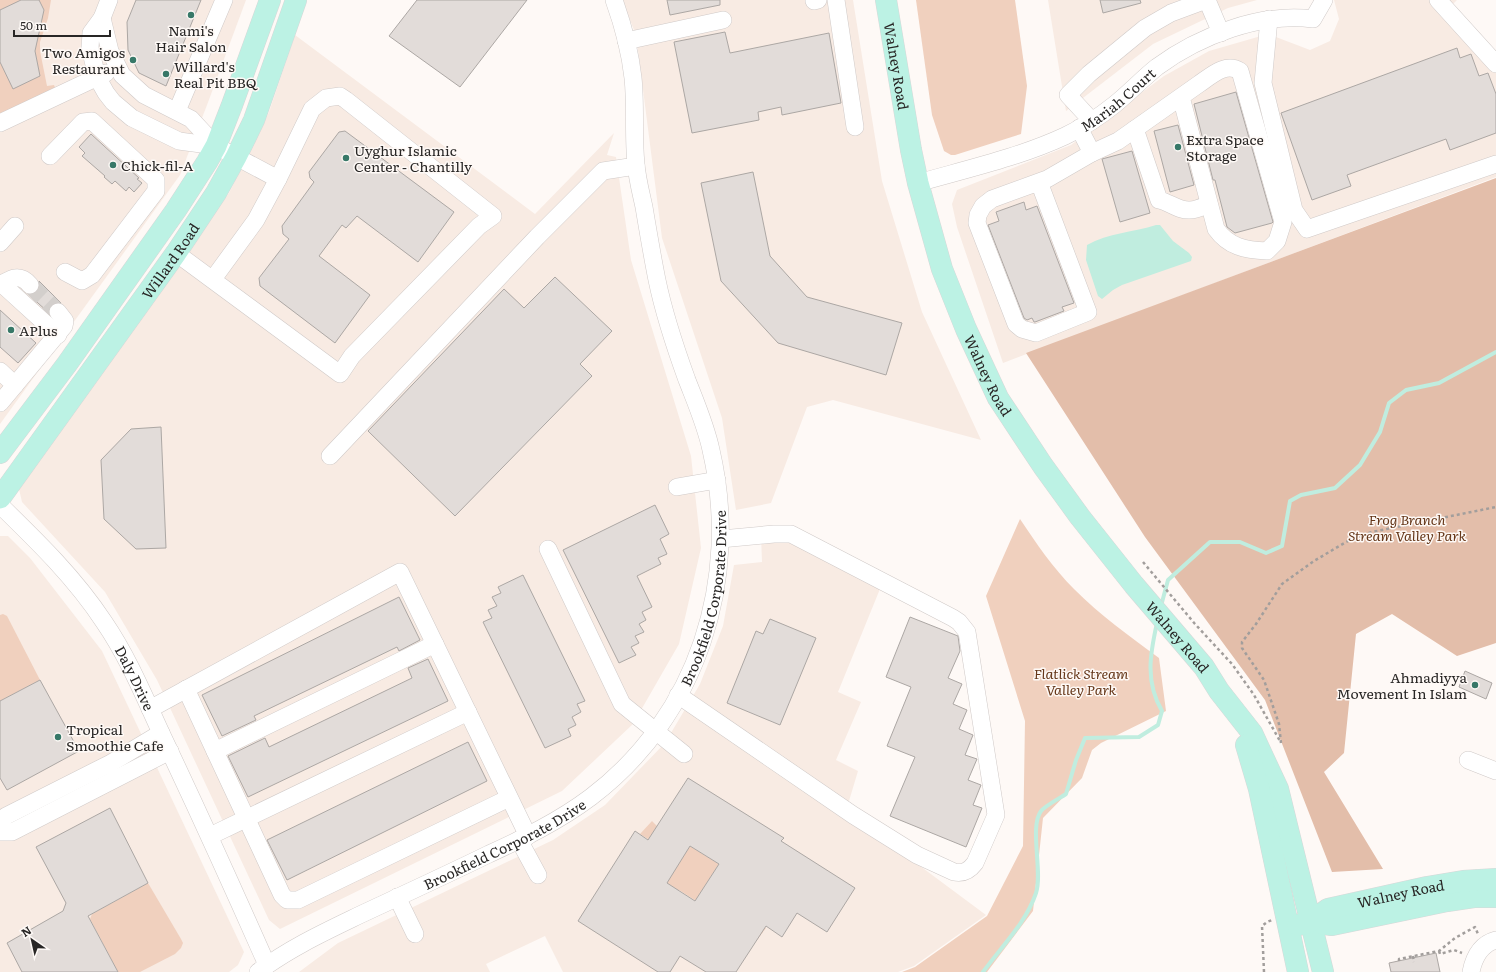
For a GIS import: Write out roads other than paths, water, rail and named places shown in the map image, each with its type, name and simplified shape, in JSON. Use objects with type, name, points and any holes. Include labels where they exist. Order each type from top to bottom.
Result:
[{"type":"main road","name":"Willard Road","points":[[0,453],[71,358],[195,183],[216,146],[270,0]]},
{"type":"main road","name":"Willard Road","points":[[0,498],[176,253],[216,193],[254,120],[296,0]]},
{"type":"main road","name":"Walney Road","points":[[886,0],[911,150],[918,183],[940,261],[966,329],[998,398],[1062,492],[1134,585],[1204,667],[1219,690],[1252,733],[1278,789],[1303,885],[1310,922]]},
{"type":"main road","name":"Walney Road","points":[[1219,690],[1246,744],[1260,789],[1281,924],[1310,922],[1332,925],[1447,901],[1496,897]]},
{"type":"main road","name":"Walney Road","points":[[1310,922],[1328,909],[1427,887],[1463,881],[1496,879]]},
{"type":"main road","points":[[1310,922],[1323,972]]},
{"type":"main road","points":[[1281,924],[1298,972]]},
{"type":"street","points":[[110,0],[102,18],[91,33],[90,40],[90,48],[97,78],[106,93],[121,110],[132,118],[179,141],[216,146]]},
{"type":"street","points":[[177,111],[224,0]]},
{"type":"street","name":"Brookfield Corporate Drive","points":[[262,969],[303,943],[524,838],[555,821],[594,794],[629,762],[655,732],[678,695],[694,664],[708,623],[718,580],[722,521],[717,480],[705,427],[670,330],[657,280],[636,166],[633,81],[626,41],[614,0]]},
{"type":"street","points":[[836,0],[855,127]]},
{"type":"street","points":[[1092,153],[1085,124],[1068,95],[1089,74],[1145,28],[1171,12],[1207,0],[1221,33]]},
{"type":"street","name":"Mariah Court","points":[[918,183],[1033,149],[1066,136],[1114,105],[1157,67],[1181,52],[1221,33],[1269,19],[1284,17],[1313,19],[1324,0]]},
{"type":"street","points":[[1438,0],[1496,64]]},
{"type":"street","points":[[102,18],[110,51],[122,75],[144,95],[191,119],[216,146],[278,179]]},
{"type":"street","points":[[1269,19],[1264,83],[1294,210],[1307,229],[1496,164]]},
{"type":"street","points":[[626,41],[723,20]]},
{"type":"street","points":[[1039,182],[1088,312],[1036,333],[1022,330],[1016,324],[977,223],[978,215],[983,206],[992,199],[1047,179],[1092,153],[1118,141],[1208,78],[1226,68],[1234,67],[1240,71],[1283,222],[1277,241],[1267,251],[1254,250],[1233,245],[1222,238],[1216,229],[1181,97]]},
{"type":"street","points":[[0,123],[118,68]]},
{"type":"street","points":[[176,253],[340,374],[352,356],[479,226],[493,216],[346,100],[340,96],[326,98],[312,109],[256,220],[213,279]]},
{"type":"street","points":[[50,156],[83,122],[92,121],[156,180],[156,191],[92,276],[82,281],[65,272]]},
{"type":"street","points":[[1135,129],[1159,200],[1167,202],[1183,210],[1191,210],[1209,204]]},
{"type":"street","points":[[330,456],[531,243],[603,171],[636,166]]},
{"type":"street","points":[[0,243],[16,226]]},
{"type":"street","points":[[30,285],[26,280],[18,278],[9,280],[1,285],[58,335]]},
{"type":"street","points":[[0,403],[64,326],[65,321],[58,312]]},
{"type":"street","points":[[0,371],[15,385]]},
{"type":"street","points":[[677,487],[717,480]]},
{"type":"street","name":"Daly Drive","points":[[0,505],[61,566],[91,603],[118,643],[210,836],[262,969]]},
{"type":"street","points":[[678,695],[853,815],[917,855],[960,874],[972,868],[975,863],[996,815],[967,632],[964,628],[953,618],[791,534],[774,534],[721,539]]},
{"type":"street","points":[[548,549],[622,704],[684,754]]},
{"type":"street","points":[[150,709],[400,572],[509,798],[538,875]]},
{"type":"street","points":[[216,751],[435,644]]},
{"type":"street","points":[[186,689],[282,895],[287,900],[298,900],[509,798]]},
{"type":"street","points":[[210,836],[468,712]]},
{"type":"street","points":[[0,824],[6,816],[111,763],[161,733]]},
{"type":"street","points":[[0,832],[12,832],[170,751]]},
{"type":"street","points":[[1468,760],[1496,771]]},
{"type":"street","points":[[398,897],[415,934]]},
{"type":"street","points":[[1471,972],[1477,953],[1490,943]]},
{"type":"waterway","points":[[1161,606],[1168,580],[1210,542],[1240,542],[1266,553],[1282,546],[1290,501],[1301,495],[1335,488],[1360,465],[1380,432],[1389,403],[1406,390],[1439,383],[1496,352]]},
{"type":"waterway","points":[[983,972],[1020,925],[1032,904],[1038,884],[1036,838],[1038,818],[1043,809],[1066,794],[1076,760],[1085,738],[1139,737],[1158,725],[1162,711],[1153,689],[1150,668],[1152,646],[1157,623]]},
{"type":"tunnel","points":[[30,285],[58,312]]},
{"type":"place","name":"Nami's Hair Salon","points":[[191,15]]},
{"type":"place","name":"Two Amigos Restaurant","points":[[133,60]]},
{"type":"place","name":"Willard's Real Pit BBQ","points":[[166,74]]},
{"type":"place","name":"Extra Space Storage","points":[[1178,147]]},
{"type":"place","name":"Uyghur Islamic Center - Chantilly","points":[[346,158]]},
{"type":"place","name":"Chick-fil-A","points":[[113,165]]},
{"type":"place","name":"APlus","points":[[11,330]]},
{"type":"place","name":"Ahmadiyya Movement In Islam","points":[[1475,685]]},
{"type":"place","name":"Tropical Smoothie Cafe","points":[[58,737]]},
{"type":"park label","name":"Frog Branch Stream Valley Park","points":[[1407,528]]},
{"type":"park label","name":"Flatlick Stream Valley Park","points":[[1081,682]]}]
